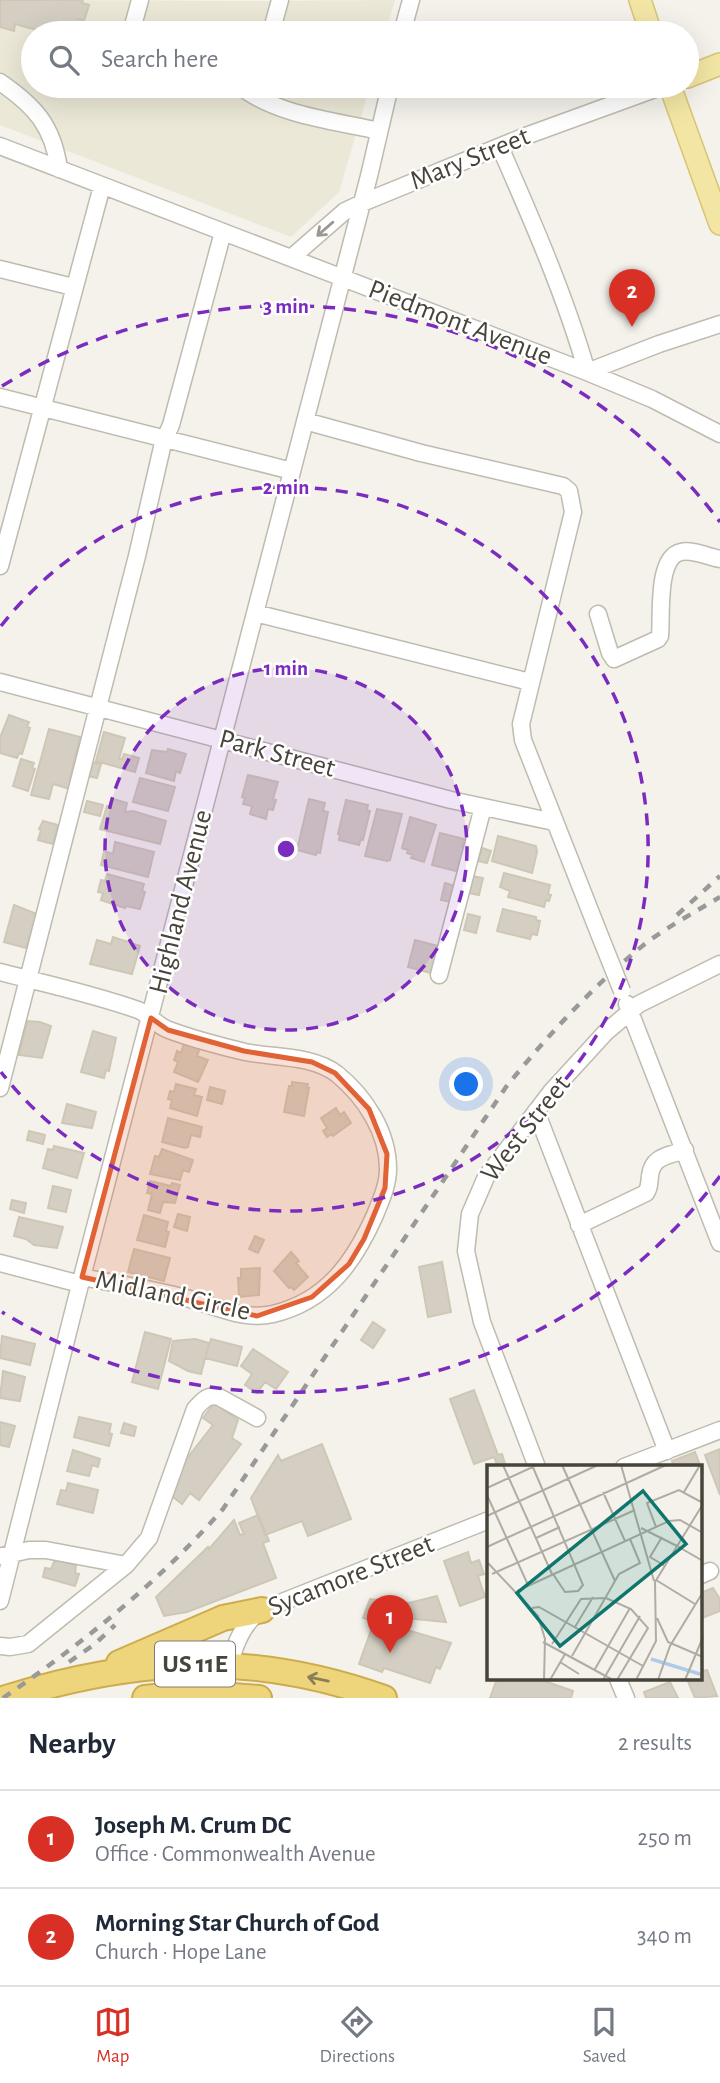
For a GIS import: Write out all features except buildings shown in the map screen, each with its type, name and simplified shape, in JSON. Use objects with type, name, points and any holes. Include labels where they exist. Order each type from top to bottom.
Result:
[{"type":"highway","points":[[92,1676],[144,1650],[223,1618],[262,1610]]},
{"type":"highway","name":"US 11E","points":[[6,1698],[120,1670],[161,1665],[230,1665],[331,1682],[384,1698]]},
{"type":"highway","name":"US 11E","points":[[145,1698],[194,1693],[259,1698]]},
{"type":"main road","points":[[640,0],[648,21]]},
{"type":"main road","points":[[699,73],[720,65]]},
{"type":"main road","points":[[674,98],[720,224]]},
{"type":"street","points":[[134,21],[140,0]]},
{"type":"street","points":[[274,21],[279,0]]},
{"type":"street","points":[[405,21],[411,0]]},
{"type":"street","points":[[0,82],[21,96]]},
{"type":"street","points":[[24,98],[48,130],[56,147],[59,169]]},
{"type":"street","points":[[266,98],[278,107],[379,131]]},
{"type":"street","name":"Highland Avenue","points":[[0,1601],[6,1555],[151,1018],[387,98]]},
{"type":"street","name":"Mary Street","points":[[291,258],[345,211],[500,146],[630,98]]},
{"type":"street","name":"Piedmont Avenue","points":[[0,146],[587,372],[652,399],[720,434]]},
{"type":"street","points":[[500,146],[547,256],[587,372],[720,324]]},
{"type":"street","points":[[0,566],[4,535],[102,186]]},
{"type":"street","points":[[0,1088],[165,439],[223,232]]},
{"type":"street","points":[[0,269],[73,287]]},
{"type":"street","points":[[0,397],[292,471]]},
{"type":"street","points":[[305,421],[421,453],[563,486],[569,491],[573,512],[522,712],[523,740],[720,1243]]},
{"type":"street","points":[[598,614],[614,659],[658,639],[662,625],[661,588],[674,555],[688,552],[720,559]]},
{"type":"street","points":[[255,614],[530,682]]},
{"type":"street","name":"Park Street","points":[[0,682],[483,807],[554,822]]},
{"type":"street","points":[[439,975],[483,807]]},
{"type":"street","name":"West Street","points":[[536,1465],[482,1322],[466,1251],[470,1214],[477,1193],[536,1111],[630,1010],[720,964]]},
{"type":"street","name":"Midland Circle","points":[[0,972],[141,1011],[168,1030],[244,1051],[312,1062],[335,1073],[369,1109],[387,1154],[388,1171],[385,1188],[364,1239],[349,1264],[333,1282],[312,1297],[272,1314],[240,1315],[185,1298],[81,1281],[0,1263]]},
{"type":"street","points":[[536,1111],[667,1451]]},
{"type":"street","points":[[579,1225],[646,1193],[649,1189],[651,1166],[655,1161],[685,1150]]},
{"type":"street","points":[[0,1646],[28,1644],[126,1564],[149,1538],[195,1409],[201,1402],[214,1395],[219,1396],[257,1418]]},
{"type":"street","points":[[629,1465],[720,1430]]},
{"type":"street","name":"Sycamore Street","points":[[222,1695],[246,1624],[262,1610],[487,1521]]},
{"type":"street","points":[[6,1555],[29,1550],[46,1550],[126,1564]]},
{"type":"street","points":[[618,1680],[626,1698]]},
{"type":"highlighted area","points":[[151,1018],[168,1030],[244,1051],[312,1062],[335,1073],[369,1109],[387,1154],[385,1188],[364,1239],[349,1264],[312,1297],[257,1316],[82,1277]]},
{"type":"shaded area","points":[[0,0],[395,0],[389,21],[21,21],[21,98],[366,98],[339,192],[291,237],[0,125]]},
{"type":"railway","points":[[677,915],[720,876]]},
{"type":"railway","points":[[3,1698],[62,1656],[119,1610],[173,1562],[223,1509],[506,1087],[572,1011],[627,959],[646,943],[720,897]]},
{"type":"railway","points":[[69,1662],[95,1644],[115,1625]]},
{"type":"place","name":"Morning Star Church of God","points":[[632,327]]},
{"type":"place","name":"Joseph M. Crum DC","points":[[390,1653]]}]
